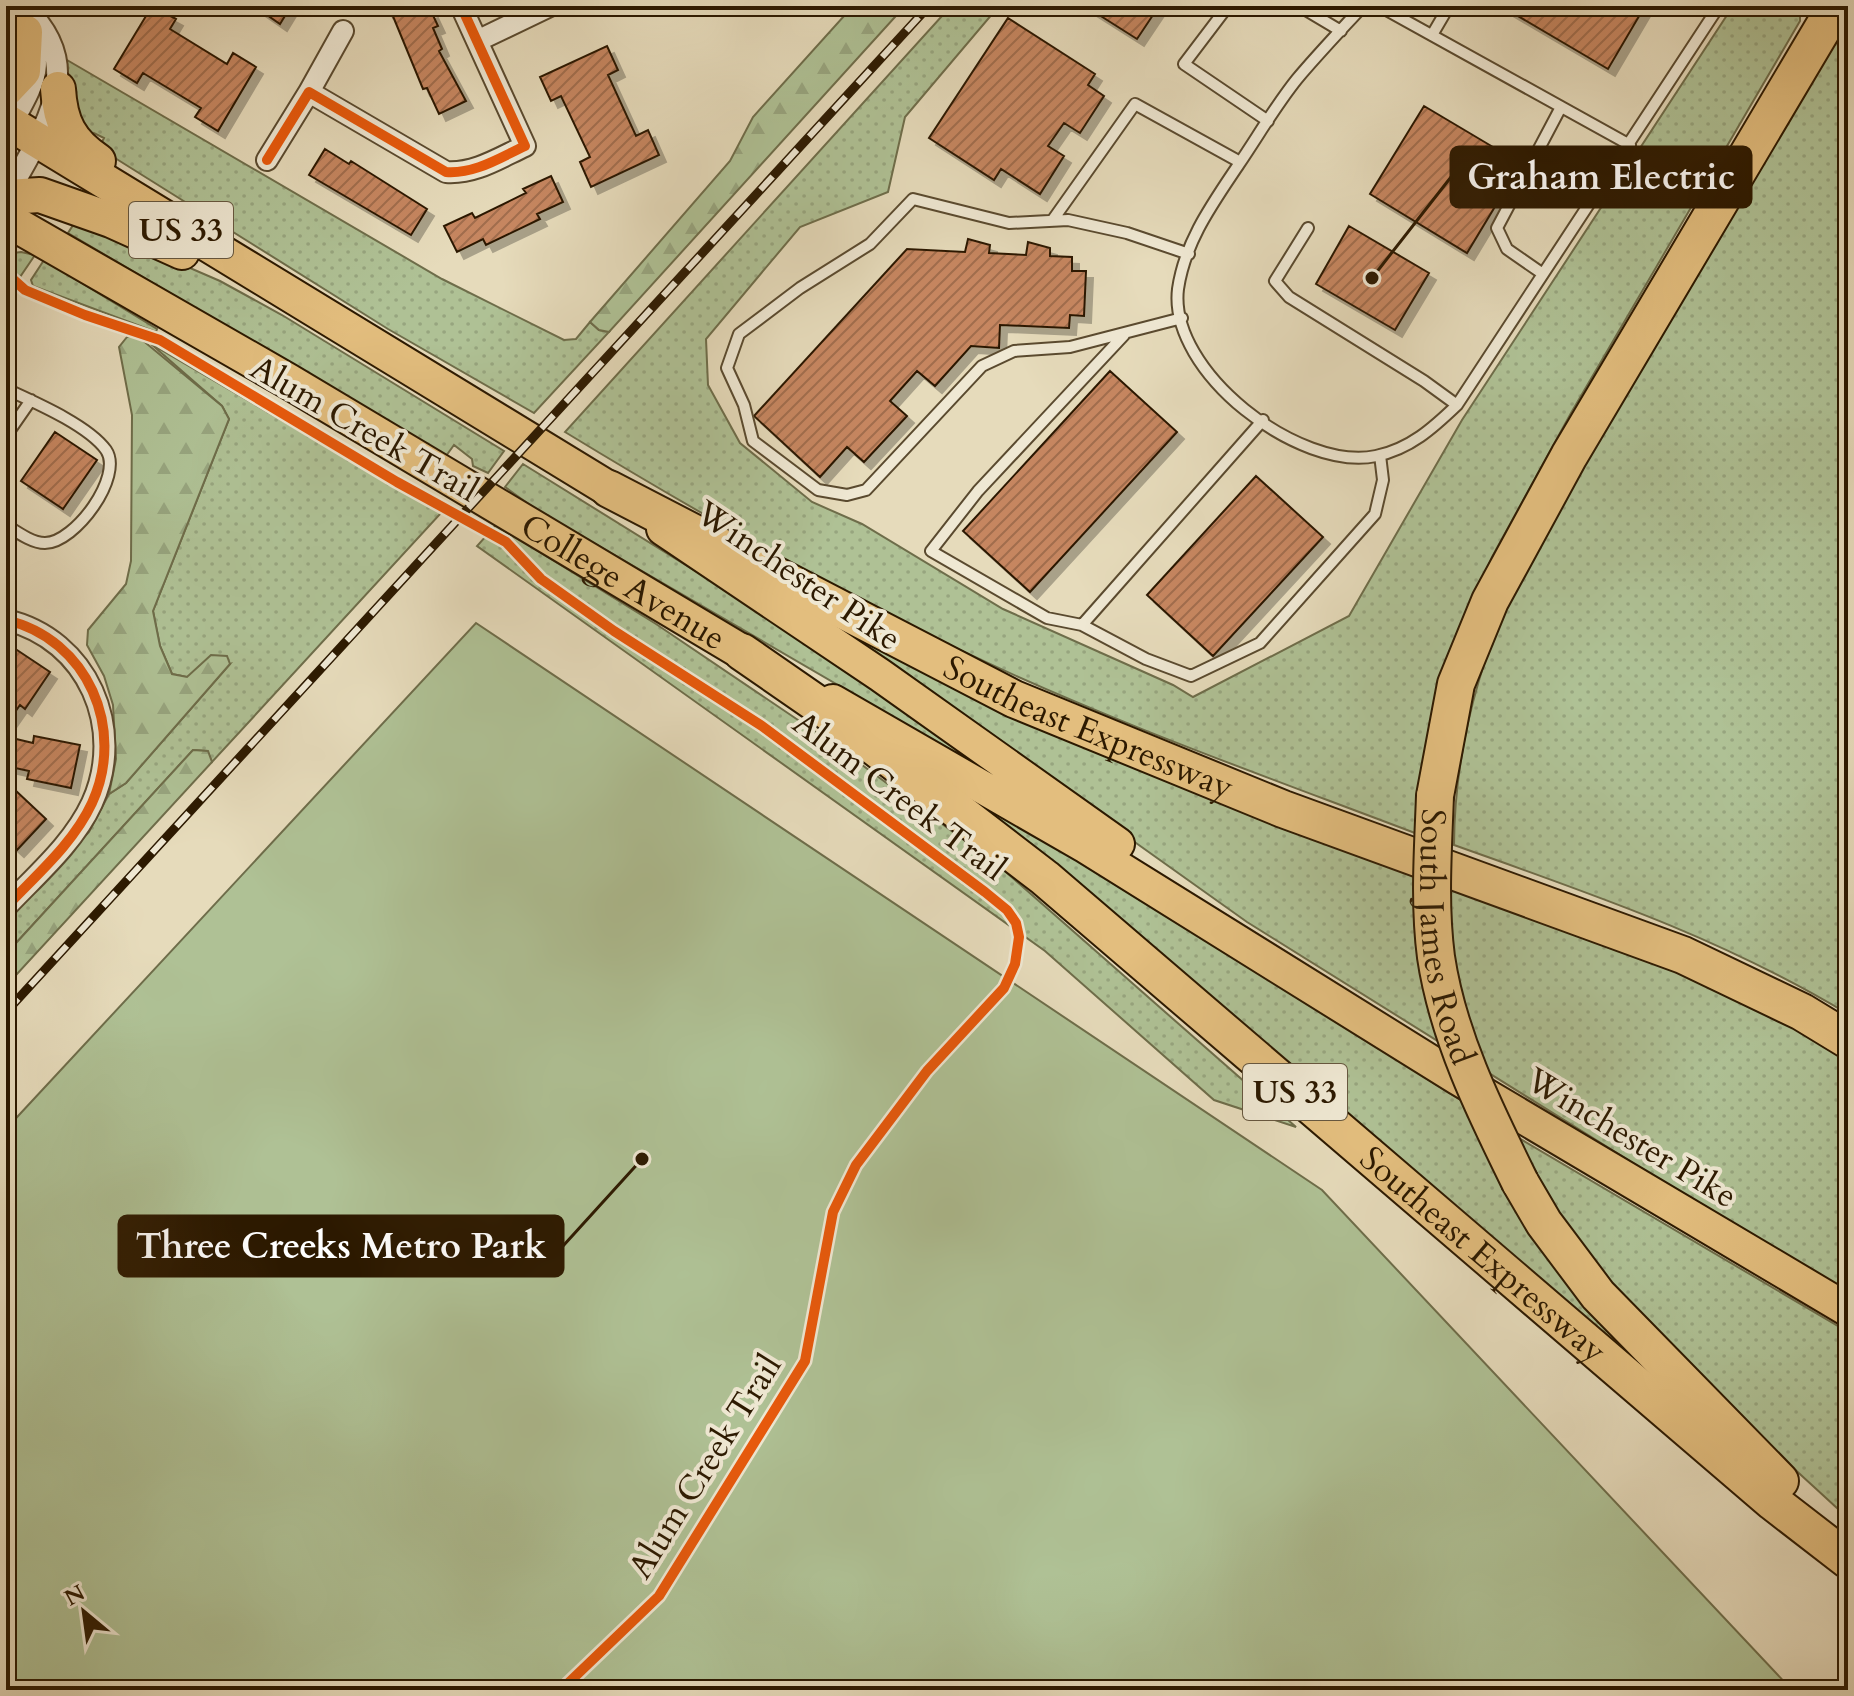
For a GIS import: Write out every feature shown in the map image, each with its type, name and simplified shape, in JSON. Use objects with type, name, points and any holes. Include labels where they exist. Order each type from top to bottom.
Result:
[{"type":"highway","name":"South James Road","points":[[1836,6],[1569,456],[1490,601],[1456,684],[1435,796],[1431,885],[1437,958],[1454,1031],[1480,1102],[1544,1223],[1598,1295],[1776,1475],[1841,1554]]},
{"type":"highway","points":[[6,89],[23,71],[18,18]]},
{"type":"highway","points":[[58,89],[60,114],[79,148],[168,203],[208,247]]},
{"type":"highway","name":"College Avenue","points":[[13,133],[327,320],[452,390],[609,489]]},
{"type":"highway","points":[[6,198],[40,195],[111,220],[327,320]]},
{"type":"highway","name":"College Avenue","points":[[6,219],[288,381],[742,652]]},
{"type":"highway","name":"Southeast Expressway","points":[[609,489],[1014,699],[1283,809],[1683,955],[1802,1012],[1848,1040]]},
{"type":"highway","name":"Southeast Expressway","points":[[742,652],[845,724],[1045,878],[1773,1502],[1841,1554]]},
{"type":"main road","name":"Winchester Pike","points":[[609,489],[693,552],[880,675],[1050,795],[1186,893],[1257,951]]},
{"type":"main road","name":"Winchester Pike","points":[[742,652],[890,732],[1257,951],[1457,1078],[1848,1310]]},
{"type":"street","points":[[309,92],[446,172],[463,173],[525,146],[461,6]]},
{"type":"street","points":[[477,41],[550,6]]},
{"type":"street","points":[[13,133],[58,89],[59,69],[49,34],[18,18]]},
{"type":"street","points":[[6,198],[13,133],[36,76],[35,53],[18,18]]},
{"type":"street","points":[[267,160],[343,31]]},
{"type":"street","points":[[6,620],[54,641],[71,657],[94,691],[105,732],[105,754],[96,791],[80,825],[6,907]]},
{"type":"lane","points":[[1228,6],[1184,64],[1268,121]]},
{"type":"lane","points":[[1299,6],[1341,31]]},
{"type":"lane","points":[[1363,6],[1296,80],[1197,226],[1178,291],[1182,318],[1203,370],[1233,400],[1263,420],[1300,443],[1336,457],[1380,455],[1421,439],[1457,405],[1719,6]]},
{"type":"lane","points":[[1379,6],[1630,145]]},
{"type":"lane","points":[[1432,35],[1449,6]]},
{"type":"lane","points":[[1052,221],[1135,104],[1240,162]]},
{"type":"lane","points":[[1543,274],[1507,249],[1497,228],[1561,107]]},
{"type":"lane","points":[[1182,318],[1070,347],[1014,351],[982,366],[866,490],[847,495],[818,490],[753,441],[744,405],[727,368],[739,334],[800,288],[870,244],[913,199],[1009,223],[1068,220],[1127,233],[1189,254]]},
{"type":"lane","points":[[1308,228],[1275,281],[1289,297],[1457,405]]},
{"type":"lane","points":[[1125,334],[978,491],[931,551],[1047,618],[1082,625],[1146,659],[1191,676],[1260,643],[1375,514],[1383,480],[1380,455]]},
{"type":"lane","points":[[6,389],[84,431],[107,451],[112,467],[108,480],[80,524],[54,542],[42,543],[6,525]]},
{"type":"lane","points":[[6,436],[31,400]]},
{"type":"lane","points":[[1082,625],[1263,420]]},
{"type":"green space","points":[[853,6],[905,6],[609,332],[599,330],[590,322],[730,161],[753,117]]},
{"type":"green space","points":[[951,6],[999,6],[905,117],[888,192],[800,227],[706,339],[708,385],[740,443],[812,502],[862,524],[1003,609],[1173,685],[1193,697],[1349,616],[1462,420],[1733,6],[1800,6],[1800,21],[1571,413],[1492,557],[1468,612],[1420,835],[1129,724],[958,649],[758,545],[565,432]]},
{"type":"green space","points":[[1848,29],[1848,1014],[1752,962],[1656,919],[1454,845],[1459,774],[1472,706],[1492,642],[1517,579],[1547,519],[1616,400],[1836,40]]},
{"type":"green space","points":[[67,60],[442,279],[564,340],[576,339],[590,322],[599,330],[609,332],[534,413],[388,329],[99,148],[104,138],[94,133],[89,143],[68,82]]},
{"type":"green space","points":[[77,219],[220,281],[282,315],[504,451],[488,473],[473,466],[472,459],[454,445],[446,456],[68,233]]},
{"type":"green space","points":[[21,252],[35,255],[20,277],[6,265],[6,254]]},
{"type":"green space","points":[[44,260],[157,329],[156,332],[33,286],[31,280]]},
{"type":"green space","points":[[135,334],[222,406],[229,419],[153,611],[160,646],[172,674],[187,677],[211,655],[227,656],[230,664],[126,783],[109,794],[116,759],[113,705],[104,676],[87,645],[88,630],[126,584],[131,561],[132,415],[119,347],[127,337]]},
{"type":"green space","points":[[151,344],[441,513],[212,762],[207,751],[193,750],[6,954],[6,920],[89,832],[109,794],[126,783],[230,664],[187,677],[172,674],[160,646],[153,611],[229,419],[222,406]]},
{"type":"green space","points":[[523,464],[850,667],[1015,788],[537,510],[505,487]]},
{"type":"green space","points":[[496,525],[656,624],[835,745],[999,866],[1296,1127],[1214,1100],[1045,951],[477,546]]},
{"type":"green space","points":[[476,623],[1322,1190],[1792,1690],[6,1690],[6,1129]]},
{"type":"green space","points":[[827,623],[957,689],[1702,976],[1848,1054],[1848,1292],[1641,1168],[1247,922]]},
{"type":"green space","points":[[193,750],[208,751],[212,762],[6,986],[6,954]]},
{"type":"green space","points":[[951,786],[1082,859],[1462,1101],[1503,1187],[1554,1267],[1622,1342],[1710,1423],[1644,1373],[1388,1148]]},
{"type":"green space","points":[[1512,1134],[1848,1332],[1848,1518],[1700,1380],[1631,1307],[1559,1218]]},
{"type":"building","points":[[152,6],[176,19],[170,29],[227,64],[233,53],[256,67],[218,131],[195,117],[201,108],[143,73],[137,83],[114,69]]},
{"type":"building","points":[[254,6],[291,6],[280,24]]},
{"type":"building","points":[[384,6],[422,6],[426,13],[431,11],[438,26],[433,28],[442,49],[439,51],[466,101],[439,114],[427,88],[423,89],[390,9],[386,11]]},
{"type":"building","points":[[1085,6],[1159,6],[1137,39]]},
{"type":"building","points":[[1501,6],[1645,6],[1608,69]]},
{"type":"building","points":[[1008,18],[1095,74],[1088,85],[1104,96],[1080,133],[1064,123],[1048,146],[1064,156],[1040,194],[1001,169],[994,180],[929,138]]},
{"type":"building","points":[[607,46],[618,70],[608,75],[636,136],[648,130],[659,155],[591,187],[580,162],[590,157],[561,96],[551,101],[540,77]]},
{"type":"building","points":[[1424,106],[1493,147],[1484,163],[1511,180],[1467,253],[1370,194]]},
{"type":"building","points":[[325,149],[349,164],[351,161],[427,209],[411,235],[309,175]]},
{"type":"building","points":[[551,176],[563,202],[537,214],[540,219],[486,245],[483,239],[457,252],[444,226],[472,213],[475,218],[526,193],[523,189]]},
{"type":"building","points":[[1349,226],[1429,273],[1395,330],[1316,284]]},
{"type":"building","points":[[968,239],[990,245],[989,253],[1026,255],[1028,242],[1050,248],[1050,256],[1072,257],[1072,271],[1086,271],[1084,316],[1070,315],[1069,328],[1000,325],[999,348],[971,346],[935,386],[917,371],[890,401],[907,416],[864,462],[847,447],[820,477],[754,416],[907,249],[965,252]]},
{"type":"building","points":[[1110,371],[1177,432],[1030,592],[963,531]]},
{"type":"building","points":[[55,432],[97,460],[63,509],[21,481]]},
{"type":"building","points":[[1256,476],[1323,537],[1213,656],[1147,595]]},
{"type":"building","points":[[14,648],[50,672],[25,709],[20,705],[6,725],[6,660]]},
{"type":"building","points":[[34,736],[80,745],[71,788],[27,779],[29,771],[6,766],[12,738],[33,743]]},
{"type":"building","points":[[14,789],[46,819],[17,850],[6,840],[6,790],[9,793]]},
{"type":"railway","points":[[6,1012],[929,6]]},
{"type":"cycle path","points":[[267,160],[309,92],[446,172],[477,168],[525,146],[461,6]]},
{"type":"cycle path","name":"Alum Creek Trail","points":[[6,273],[25,290],[85,315],[160,340],[397,482],[506,542],[541,579],[614,631],[762,726],[985,892],[1007,910],[1016,923],[1019,937],[1015,964],[1004,988],[927,1071],[856,1165],[833,1212],[805,1361],[659,1596],[561,1690]]},
{"type":"cycle path","points":[[6,620],[35,630],[59,646],[78,667],[92,691],[101,718],[104,746],[101,775],[84,818],[53,858],[6,907]]},
{"type":"place","name":"Graham Electric","points":[[1372,278]]},
{"type":"place","name":"Three Creeks Metro Park","points":[[642,1159]]}]
